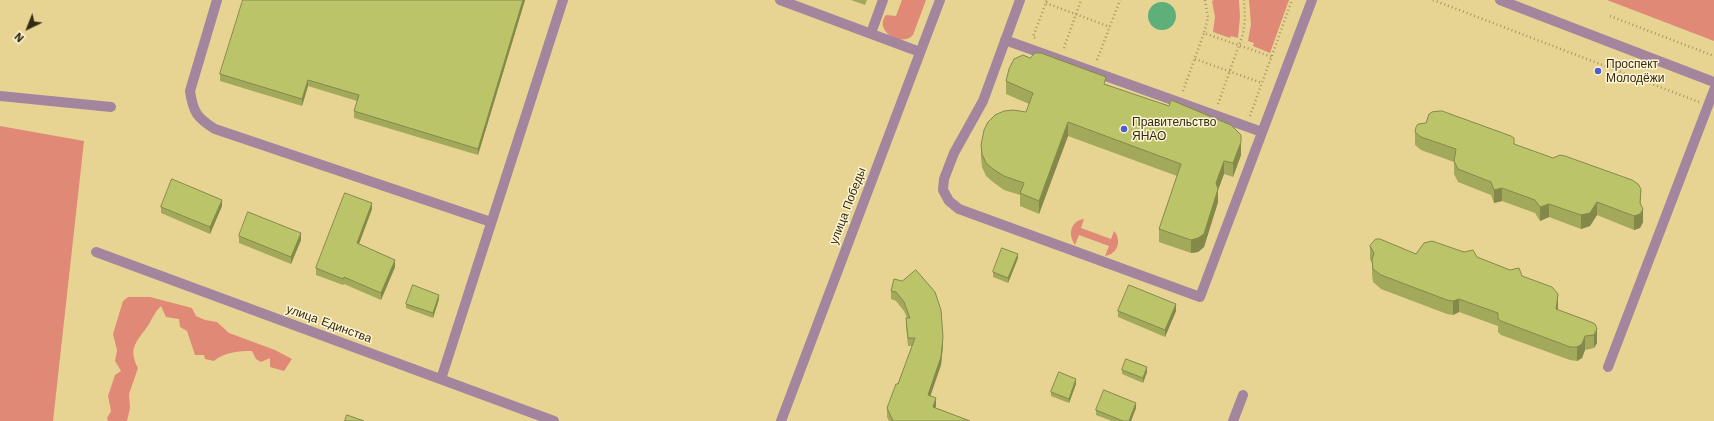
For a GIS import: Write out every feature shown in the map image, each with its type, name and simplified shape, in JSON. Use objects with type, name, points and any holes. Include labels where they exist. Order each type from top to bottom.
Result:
[{"type":"street","points":[[216,0],[190,91],[192,106],[201,120],[215,129],[491,222]]},
{"type":"street","points":[[441,379],[563,0]]},
{"type":"street","points":[[780,0],[920,52]]},
{"type":"street","points":[[871,33],[883,0]]},
{"type":"street","name":"улица Победы","points":[[781,421],[940,0]]},
{"type":"street","points":[[1020,0],[983,101],[954,153],[944,179],[943,190],[949,201],[959,209],[1200,297],[1312,0]]},
{"type":"street","points":[[1500,0],[1714,82]]},
{"type":"street","points":[[1005,40],[1262,132]]},
{"type":"street","points":[[1608,367],[1714,90]]},
{"type":"street","points":[[0,96],[110,107]]},
{"type":"street","name":"улица Единства","points":[[96,252],[554,421]]},
{"type":"street","points":[[1233,421],[1243,395]]},
{"type":"path","points":[[1064,48],[1081,0]]},
{"type":"path","points":[[1091,58],[1098,60],[1120,0]]},
{"type":"path","points":[[1183,91],[1208,18],[1205,0]]},
{"type":"path","points":[[1218,104],[1243,34],[1245,19],[1244,0]]},
{"type":"path","points":[[1244,114],[1250,116],[1292,0]]},
{"type":"path","points":[[1433,0],[1708,106]]},
{"type":"path","points":[[1039,39],[1033,37],[1046,2],[1110,27]]},
{"type":"path","points":[[1610,16],[1714,56]]},
{"type":"path","points":[[1204,33],[1272,57]]},
{"type":"path","points":[[1058,46],[1070,50]]},
{"type":"path","points":[[1195,59],[1262,83]]},
{"type":"path","points":[[1176,89],[1190,94]]},
{"type":"path","points":[[1211,102],[1224,107]]},
{"type":"shaded area","points":[[902,0],[926,0],[913,35],[908,39],[902,40],[890,36],[886,32],[883,27],[883,21],[886,15],[896,16]]},
{"type":"shaded area","points":[[1239,0],[1240,17],[1238,38],[1231,36],[1230,38],[1213,32],[1215,17],[1212,1]]},
{"type":"shaded area","points":[[1249,0],[1289,0],[1270,53],[1253,46],[1254,43],[1248,41],[1251,24]]},
{"type":"shaded area","points":[[1607,0],[1714,0],[1714,41]]},
{"type":"shaded area","points":[[1162,2],[1172,6],[1176,16],[1172,26],[1162,30],[1152,26],[1148,16],[1152,6]]},
{"type":"shaded area","points":[[0,126],[84,141],[53,421],[0,421]]},
{"type":"shaded area","points":[[1084,219],[1081,228],[1111,239],[1114,231],[1118,238],[1118,242],[1116,250],[1113,253],[1105,256],[1109,246],[1079,235],[1075,245],[1071,237],[1073,225],[1079,220]]},
{"type":"shaded area","points":[[128,297],[150,297],[192,308],[196,316],[205,320],[217,322],[229,333],[275,350],[292,359],[284,371],[270,367],[270,358],[261,362],[256,359],[252,351],[227,354],[214,361],[205,359],[204,355],[195,355],[187,331],[180,327],[179,319],[166,317],[161,306],[135,344],[134,355],[138,368],[129,394],[130,408],[127,421],[108,421],[107,418],[111,411],[108,396],[115,375],[121,371],[115,361],[117,350],[113,334],[123,301]]},
{"type":"building","points":[[243,0],[523,0],[478,149],[354,111],[359,95],[308,80],[302,99],[220,74]]},
{"type":"building","points":[[1035,53],[1041,53],[1106,77],[1104,84],[1169,106],[1171,100],[1231,125],[1241,135],[1241,142],[1233,163],[1224,161],[1216,183],[1218,189],[1204,234],[1191,240],[1159,229],[1181,164],[1068,122],[1039,201],[1020,193],[1024,183],[1004,176],[986,163],[982,154],[981,145],[984,130],[988,122],[995,115],[1004,111],[1013,110],[1026,112],[1033,93],[1006,81],[1009,69],[1014,59],[1023,55],[1030,58]]},
{"type":"building","points":[[1442,111],[1511,136],[1514,138],[1514,144],[1553,158],[1560,155],[1565,156],[1632,180],[1638,184],[1641,189],[1640,203],[1643,209],[1640,214],[1634,216],[1597,202],[1590,213],[1581,215],[1549,204],[1540,207],[1535,200],[1502,188],[1494,190],[1491,182],[1458,169],[1454,161],[1456,149],[1421,137],[1415,132],[1418,124],[1426,123],[1429,114],[1432,112]]},
{"type":"building","points":[[172,179],[222,200],[210,227],[161,207]]},
{"type":"building","points":[[345,193],[372,203],[357,243],[395,260],[381,293],[344,277],[343,279],[316,268]]},
{"type":"building","points":[[248,212],[301,233],[291,257],[239,236]]},
{"type":"building","points":[[1376,239],[1380,239],[1416,254],[1424,243],[1432,241],[1464,252],[1473,250],[1477,257],[1510,270],[1519,268],[1522,276],[1552,287],[1558,294],[1556,309],[1591,322],[1595,324],[1597,329],[1594,335],[1585,336],[1582,344],[1577,347],[1570,347],[1501,321],[1498,319],[1498,313],[1459,299],[1453,301],[1447,300],[1381,275],[1373,269],[1372,260],[1374,253],[1370,246]]},
{"type":"building","points":[[1002,248],[1018,254],[1008,278],[993,272]]},
{"type":"building","points":[[916,270],[935,292],[941,310],[943,337],[941,357],[928,395],[936,398],[933,407],[970,421],[893,421],[887,408],[896,384],[898,384],[915,338],[908,338],[906,318],[910,318],[904,302],[896,292],[891,291],[894,279],[902,281]]},
{"type":"building","points":[[413,285],[439,295],[433,313],[406,304]]},
{"type":"building","points":[[1129,285],[1176,304],[1165,330],[1118,311]]},
{"type":"building","points":[[1126,359],[1147,367],[1143,378],[1122,370]]},
{"type":"building","points":[[1059,372],[1076,379],[1069,399],[1051,392]]},
{"type":"building","points":[[1104,390],[1136,403],[1129,421],[1123,421],[1096,410]]},
{"type":"building","points":[[347,415],[364,421],[345,421]]},
{"type":"place","name":"Проспект Молодёжи","points":[[1598,71]]},
{"type":"place","name":"Правительство ЯНАО","points":[[1124,129]]}]
